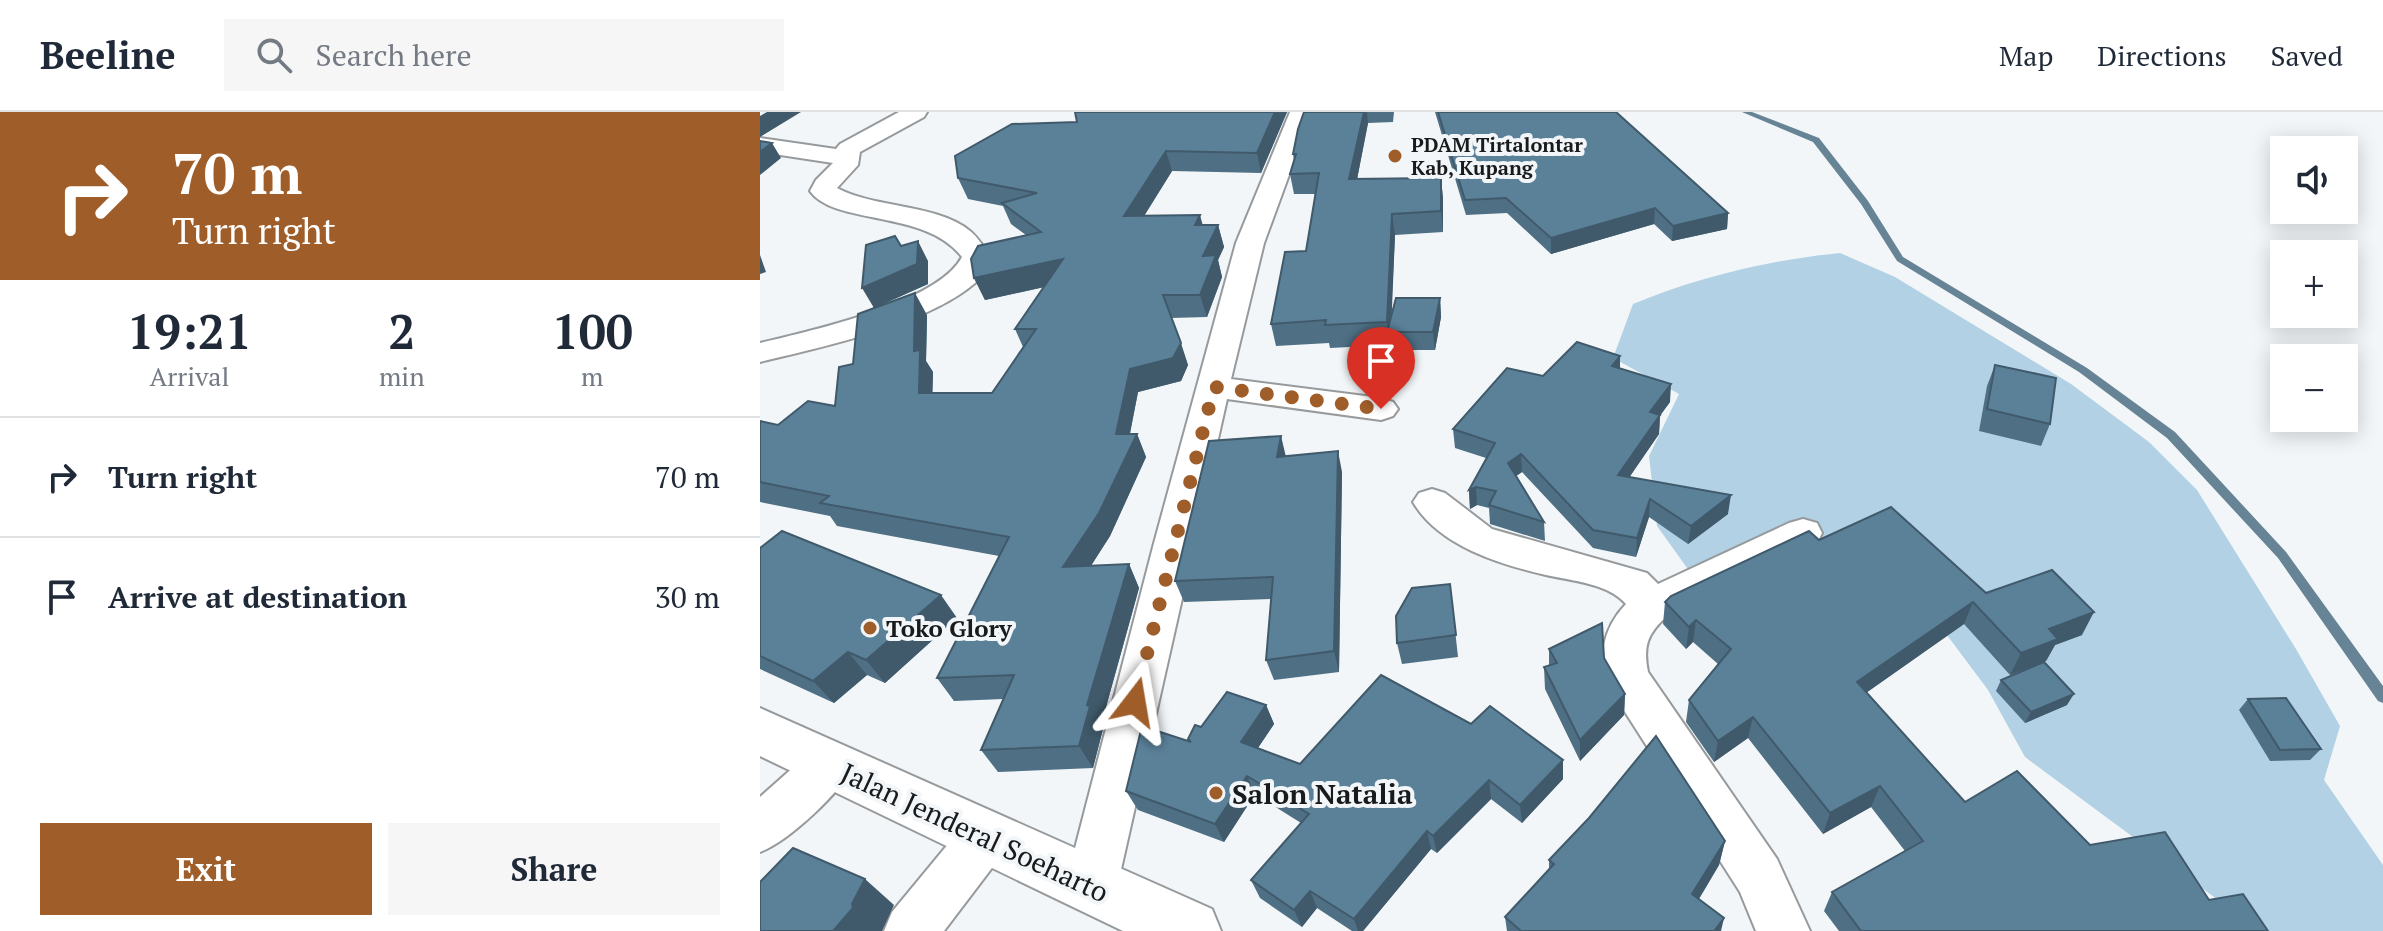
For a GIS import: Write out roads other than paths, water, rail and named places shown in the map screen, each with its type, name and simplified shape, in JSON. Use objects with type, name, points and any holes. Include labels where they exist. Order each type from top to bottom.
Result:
[{"type":"main road","name":"Jalan Jenderal Soeharto","points":[[760,731],[1190,931]]},
{"type":"street","points":[[760,353],[906,311],[940,296],[974,266],[977,255],[973,246],[959,236],[890,211],[833,198],[823,191],[825,185],[846,165],[848,149],[916,112]]},
{"type":"street","points":[[1091,887],[1250,243],[1301,112]]},
{"type":"street","points":[[763,136],[845,158]]},
{"type":"street","points":[[1214,387],[1381,409]]},
{"type":"street","points":[[1432,502],[1478,539],[1633,584],[1652,605]]},
{"type":"street","points":[[1783,931],[1751,863],[1627,677],[1621,647],[1634,620],[1652,605],[1803,533]]},
{"type":"street","points":[[760,829],[831,764]]},
{"type":"street","points":[[911,931],[986,836]]},
{"type":"waterway","points":[[1746,112],[1816,140],[1865,203],[1900,259],[2083,370],[2171,435],[2282,555],[2383,697]]},
{"type":"place","name":"PDAM Tirtalontar Kab, Kupang","points":[[1395,156]]},
{"type":"place","name":"Toko Glory","points":[[870,628]]},
{"type":"place","name":"Salon Natalia","points":[[1216,793]]}]
